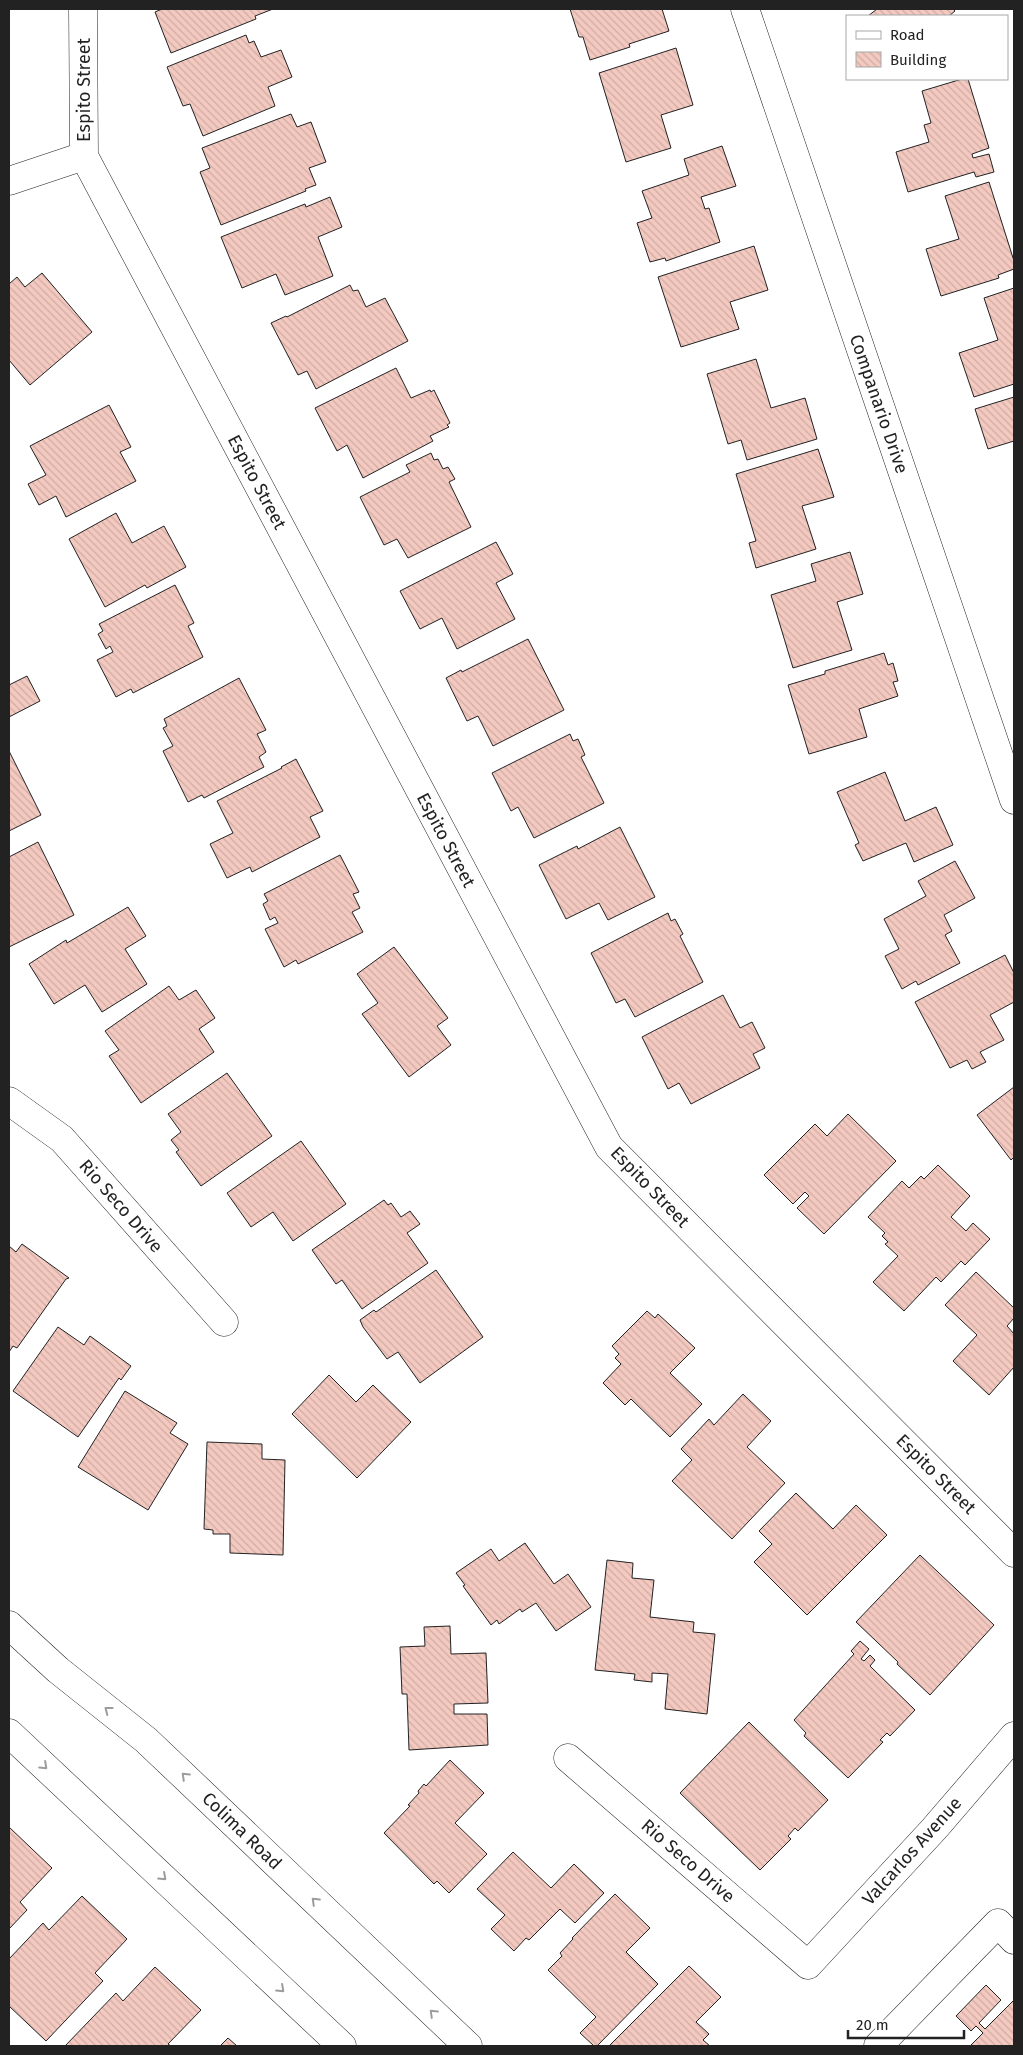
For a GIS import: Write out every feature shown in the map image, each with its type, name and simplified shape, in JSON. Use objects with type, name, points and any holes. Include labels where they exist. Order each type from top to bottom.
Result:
[{"type":"street","name":"Espito Street","points":[[83,9],[84,156],[609,1147],[1014,1553]]},
{"type":"street","name":"Companario Drive","points":[[745,9],[1014,800]]},
{"type":"street","points":[[9,181],[84,156]]},
{"type":"street","name":"Rio Seco Drive","points":[[9,1101],[62,1139],[224,1322]]},
{"type":"street","name":"Colima Road","points":[[9,1625],[58,1670],[146,1740],[468,2046]]},
{"type":"street","points":[[9,1732],[342,2046]]},
{"type":"street","name":"Valcarlos Avenue","points":[[808,1965],[934,1829],[1014,1736]]},
{"type":"street","name":"Rio Seco Drive","points":[[568,1758],[808,1965]]},
{"type":"street","points":[[878,2046],[998,1923],[1014,1940]]},
{"type":"building","points":[[162,9],[273,9],[255,16],[256,19],[171,53],[155,12]]},
{"type":"building","points":[[570,9],[662,9],[669,31],[629,44],[630,47],[590,60],[583,37],[579,37]]},
{"type":"building","points":[[877,9],[953,9],[955,11],[950,15],[869,15]]},
{"type":"building","points":[[246,35],[249,43],[254,41],[261,57],[281,50],[292,77],[268,87],[275,106],[203,136],[190,104],[183,106],[167,67]]},
{"type":"building","points":[[676,48],[693,105],[661,115],[671,148],[626,162],[599,73]]},
{"type":"building","points":[[959,80],[968,80],[989,148],[972,154],[973,158],[989,154],[994,172],[976,177],[974,172],[908,192],[896,152],[929,142],[924,125],[931,123],[922,91]]},
{"type":"building","points":[[291,114],[297,127],[311,122],[326,162],[309,168],[316,185],[305,189],[306,191],[221,225],[200,172],[210,168],[202,148]]},
{"type":"building","points":[[722,146],[736,186],[701,197],[705,209],[709,208],[720,242],[666,261],[665,258],[650,262],[637,223],[652,218],[642,191],[689,175],[684,159]]},
{"type":"building","points":[[989,182],[1014,261],[1014,269],[998,275],[999,278],[941,296],[926,249],[959,239],[945,196]]},
{"type":"building","points":[[330,197],[342,227],[318,237],[333,276],[285,295],[276,274],[242,288],[221,237],[305,204],[306,207]]},
{"type":"building","points":[[754,246],[768,290],[730,302],[739,329],[681,347],[658,277]]},
{"type":"building","points":[[42,273],[92,332],[30,385],[9,360],[9,284],[17,277],[25,287]]},
{"type":"building","points":[[350,285],[353,291],[358,290],[366,307],[385,298],[408,341],[316,389],[307,371],[298,375],[271,323],[287,317]]},
{"type":"building","points":[[1014,288],[1014,384],[974,397],[959,353],[998,340],[984,298]]},
{"type":"building","points":[[756,359],[771,408],[805,398],[817,439],[747,460],[741,440],[728,444],[707,374]]},
{"type":"building","points":[[396,368],[411,398],[434,390],[450,423],[447,425],[449,427],[430,436],[433,441],[363,478],[347,445],[337,451],[315,408]]},
{"type":"building","points":[[1014,397],[1014,441],[988,449],[975,409]]},
{"type":"building","points":[[109,405],[131,447],[120,452],[136,481],[66,517],[56,496],[39,505],[28,484],[46,475],[30,446]]},
{"type":"building","points":[[818,449],[834,497],[802,506],[816,549],[756,568],[749,543],[756,541],[736,474]]},
{"type":"building","points":[[431,453],[434,460],[438,459],[443,469],[448,467],[455,479],[449,482],[471,527],[408,558],[397,539],[384,545],[360,497],[410,472],[406,465]]},
{"type":"building","points":[[116,513],[132,543],[164,526],[186,567],[147,588],[145,585],[105,607],[69,539]]},
{"type":"building","points":[[496,542],[513,574],[496,583],[515,619],[457,649],[442,618],[420,629],[400,591]]},
{"type":"building","points":[[850,552],[863,594],[837,602],[852,650],[793,668],[771,595],[816,581],[811,564]]},
{"type":"building","points":[[175,585],[194,623],[188,626],[203,657],[133,693],[131,689],[116,697],[97,660],[113,652],[110,646],[106,649],[98,634],[103,631],[99,624]]},
{"type":"building","points":[[528,639],[564,710],[493,746],[478,716],[467,721],[446,678]]},
{"type":"building","points":[[884,653],[888,665],[893,663],[898,681],[893,682],[898,696],[859,709],[867,737],[809,754],[788,685],[825,674],[825,671]]},
{"type":"building","points":[[27,676],[40,701],[9,717],[9,685]]},
{"type":"building","points":[[239,678],[266,730],[257,734],[266,752],[259,757],[264,767],[204,798],[202,795],[188,802],[163,751],[173,746],[163,728],[167,726],[164,719]]},
{"type":"building","points":[[570,734],[573,741],[578,739],[585,755],[581,757],[604,803],[534,838],[518,807],[511,811],[492,773]]},
{"type":"building","points":[[9,751],[41,815],[9,831]]},
{"type":"building","points":[[296,759],[323,811],[310,817],[320,837],[252,872],[250,867],[227,878],[210,844],[233,833],[217,801]]},
{"type":"building","points":[[885,772],[905,821],[936,807],[953,845],[914,862],[906,843],[863,861],[855,845],[859,843],[837,792]]},
{"type":"building","points":[[620,827],[655,897],[608,920],[599,903],[566,919],[539,865],[577,846],[578,849]]},
{"type":"building","points":[[38,842],[74,915],[9,947],[9,857]]},
{"type":"building","points":[[340,855],[359,892],[353,894],[360,908],[352,912],[363,932],[298,964],[296,960],[284,967],[265,929],[278,923],[275,917],[270,920],[263,904],[268,901],[264,894]]},
{"type":"building","points":[[955,861],[975,898],[944,915],[952,931],[945,935],[960,963],[918,985],[916,981],[902,989],[885,956],[899,949],[884,919],[926,896],[918,881]]},
{"type":"building","points":[[128,907],[146,936],[125,949],[147,984],[102,1012],[85,985],[54,1004],[29,964],[66,940],[67,943]]},
{"type":"building","points":[[668,913],[671,921],[675,919],[683,934],[680,936],[703,982],[635,1017],[625,999],[616,1003],[591,953]]},
{"type":"building","points":[[394,947],[448,1018],[437,1026],[451,1045],[409,1077],[362,1014],[378,1003],[357,974]]},
{"type":"building","points":[[1005,955],[1014,973],[1014,1002],[990,1015],[1004,1040],[980,1052],[986,1062],[972,1069],[967,1060],[950,1068],[915,1002]]},
{"type":"building","points":[[169,986],[179,1000],[196,990],[215,1018],[199,1029],[214,1052],[141,1103],[109,1056],[119,1050],[105,1031]]},
{"type":"building","points":[[723,995],[740,1028],[752,1022],[765,1048],[753,1054],[760,1068],[691,1104],[679,1083],[668,1089],[642,1037]]},
{"type":"building","points":[[227,1073],[272,1136],[201,1186],[176,1152],[179,1150],[171,1140],[181,1132],[168,1114]]},
{"type":"building","points":[[1014,1087],[1014,1157],[1011,1160],[977,1115]]},
{"type":"building","points":[[848,1114],[896,1161],[824,1234],[797,1208],[809,1196],[805,1192],[793,1204],[764,1175],[815,1124],[827,1136]]},
{"type":"building","points":[[301,1141],[346,1204],[293,1241],[273,1212],[251,1227],[227,1193]]},
{"type":"building","points":[[938,1165],[970,1196],[951,1217],[966,1231],[973,1223],[990,1239],[965,1265],[961,1261],[941,1282],[936,1277],[904,1311],[873,1282],[898,1256],[885,1244],[888,1242],[882,1236],[885,1233],[868,1217],[902,1181],[909,1188],[921,1176],[924,1179]]},
{"type":"building","points":[[384,1200],[388,1205],[391,1203],[401,1217],[410,1211],[420,1224],[407,1233],[428,1263],[362,1309],[342,1280],[336,1284],[312,1250]]},
{"type":"building","points":[[22,1244],[69,1278],[66,1279],[17,1348],[13,1346],[9,1352],[9,1246],[16,1252]]},
{"type":"building","points":[[436,1270],[483,1337],[420,1383],[398,1352],[387,1359],[363,1327],[360,1320],[374,1310],[376,1312]]},
{"type":"building","points":[[976,1272],[1014,1308],[1014,1318],[1007,1326],[1014,1334],[1014,1367],[989,1395],[953,1361],[977,1335],[945,1305]]},
{"type":"building","points":[[647,1311],[655,1318],[658,1314],[695,1348],[670,1373],[702,1404],[670,1437],[631,1399],[625,1405],[603,1383],[621,1364],[615,1358],[619,1354],[612,1346]]},
{"type":"building","points":[[58,1327],[84,1345],[90,1336],[131,1366],[121,1380],[119,1378],[78,1437],[13,1391]]},
{"type":"building","points":[[329,1375],[356,1402],[373,1385],[411,1422],[357,1478],[292,1414]]},
{"type":"building","points":[[125,1391],[177,1423],[170,1433],[188,1444],[148,1510],[78,1467]]},
{"type":"building","points":[[743,1394],[771,1421],[747,1447],[785,1483],[732,1539],[672,1481],[692,1460],[681,1449],[709,1419],[714,1425]]},
{"type":"building","points":[[207,1442],[262,1444],[262,1459],[285,1460],[283,1555],[230,1553],[230,1534],[213,1534],[213,1530],[204,1529]]},
{"type":"building","points":[[796,1493],[833,1529],[856,1505],[887,1535],[807,1615],[754,1562],[772,1544],[759,1531]]},
{"type":"building","points":[[525,1543],[554,1584],[568,1574],[591,1607],[556,1631],[536,1603],[522,1612],[520,1609],[499,1624],[497,1620],[491,1625],[456,1573],[491,1549],[499,1561]]},
{"type":"building","points":[[920,1555],[994,1625],[930,1695],[856,1622]]},
{"type":"building","points":[[607,1560],[633,1563],[632,1578],[654,1580],[650,1617],[694,1622],[693,1632],[715,1634],[707,1714],[665,1709],[668,1674],[652,1673],[652,1682],[634,1680],[635,1674],[595,1670]]},
{"type":"building","points":[[450,1626],[451,1654],[486,1653],[488,1703],[454,1704],[454,1714],[487,1714],[488,1745],[409,1750],[407,1694],[402,1694],[400,1647],[425,1646],[424,1627]]},
{"type":"building","points":[[860,1641],[869,1649],[861,1659],[864,1661],[870,1655],[875,1660],[870,1666],[915,1710],[890,1736],[887,1733],[880,1740],[883,1742],[848,1778],[804,1736],[806,1733],[794,1720],[854,1654],[851,1651]]},
{"type":"building","points":[[749,1722],[828,1800],[798,1831],[795,1828],[788,1836],[791,1839],[760,1870],[680,1793]]},
{"type":"building","points":[[450,1760],[484,1793],[455,1823],[487,1854],[449,1893],[437,1881],[434,1884],[384,1833],[410,1806],[408,1805],[424,1784],[426,1786]]},
{"type":"building","points":[[9,1827],[52,1868],[20,1902],[27,1910],[9,1929]]},
{"type":"building","points":[[513,1852],[551,1888],[574,1864],[604,1893],[575,1923],[560,1909],[529,1940],[526,1938],[514,1951],[491,1929],[505,1915],[477,1889]]},
{"type":"building","points":[[615,1894],[650,1928],[626,1952],[658,1984],[597,2046],[594,2046],[580,2033],[596,2017],[548,1970],[562,1956],[560,1953],[572,1938]]},
{"type":"building","points":[[82,1896],[127,1939],[95,1973],[103,1981],[46,2041],[9,2006],[9,1959],[43,1923],[49,1930]]},
{"type":"building","points":[[689,1966],[721,1997],[696,2022],[709,2034],[703,2040],[710,2046],[609,2046]]},
{"type":"building","points":[[155,1967],[201,2010],[168,2044],[171,2046],[65,2046],[116,1993],[123,2001]]},
{"type":"building","points":[[986,1985],[1001,2000],[979,2023],[985,2029],[1014,2000],[1014,2046],[970,2046],[983,2033],[976,2026],[971,2031],[956,2016]]},
{"type":"building","points":[[228,2038],[237,2046],[220,2046]]}]
